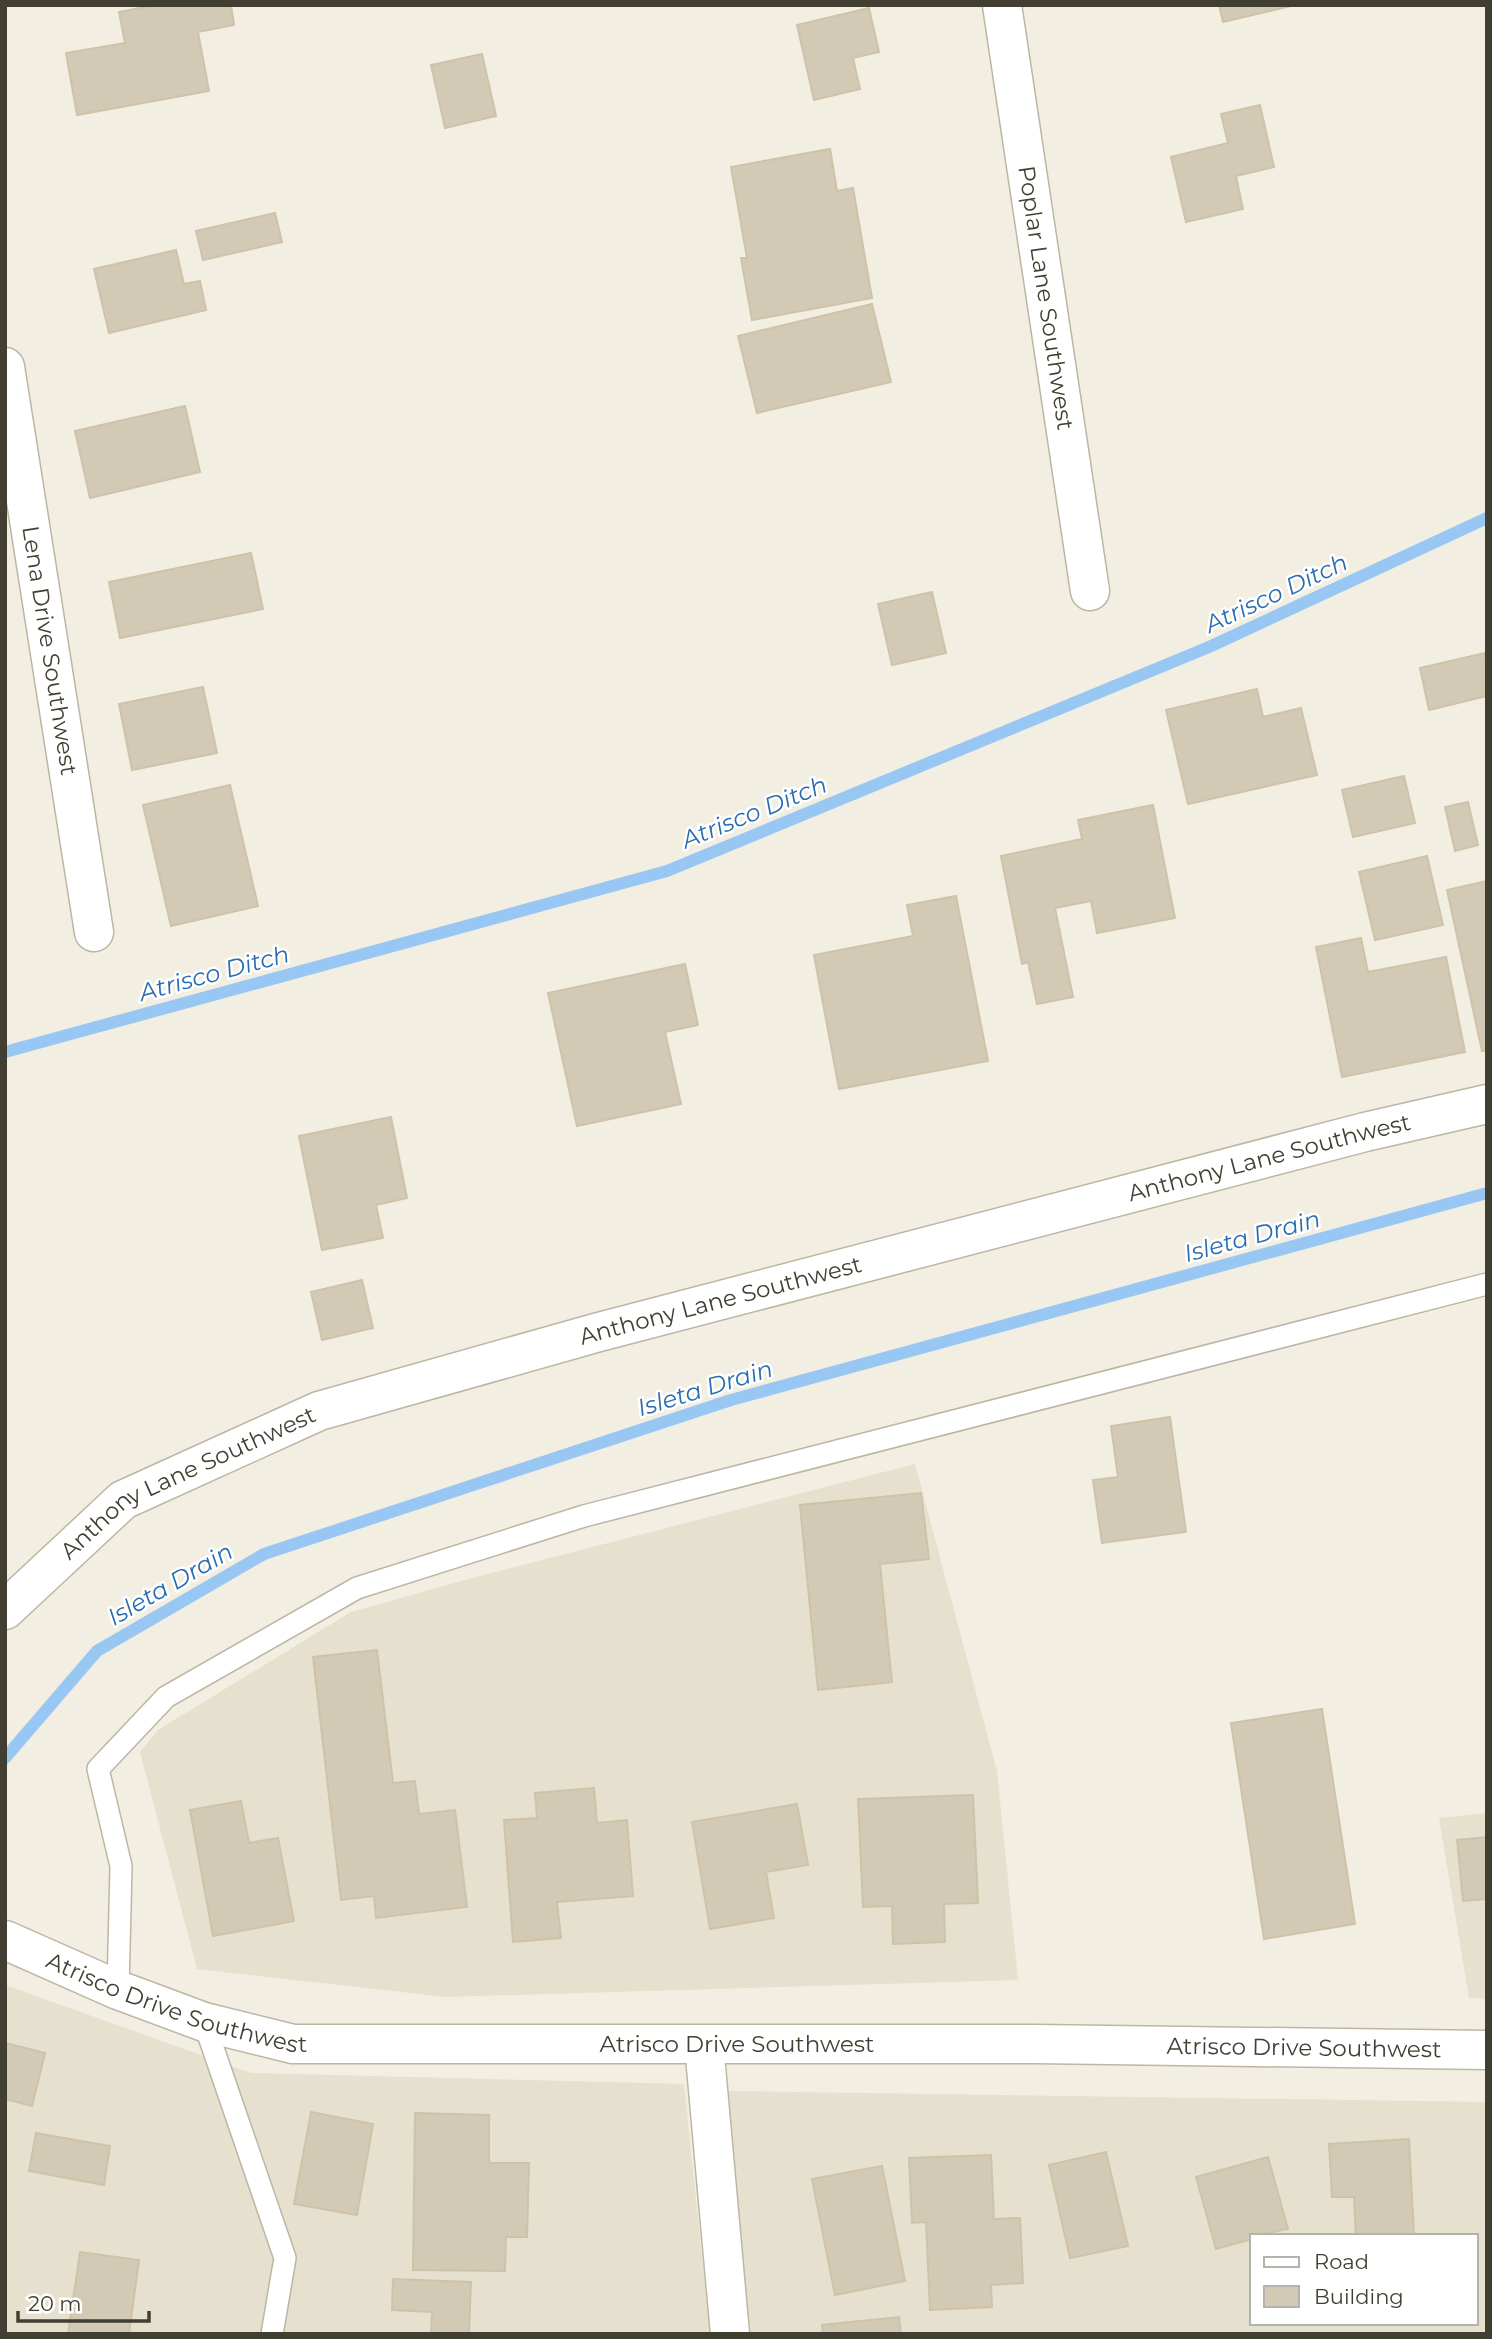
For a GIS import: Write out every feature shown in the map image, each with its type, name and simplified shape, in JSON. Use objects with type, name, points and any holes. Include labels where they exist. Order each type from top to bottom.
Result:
[{"type":"street","name":"Poplar Lane Southwest","points":[[1002,5],[1090,591]]},
{"type":"street","name":"Lena Drive Southwest","points":[[5,367],[94,932]]},
{"type":"street","name":"Anthony Lane Southwest","points":[[5,1610],[123,1500],[319,1411],[599,1332],[1365,1132],[1487,1104]]},
{"type":"street","name":"Atrisco Drive Southwest","points":[[5,1940],[118,1990],[204,2022],[293,2044],[1036,2044],[1487,2050]]},
{"type":"street","points":[[704,2045],[730,2334]]},
{"type":"lane","points":[[118,1990],[121,1866],[98,1769],[166,1698],[357,1588],[584,1516],[1487,1284]]},
{"type":"lane","points":[[204,2022],[285,2258],[272,2334]]},
{"type":"shaded area","points":[[915,1464],[997,1771],[1018,1980],[446,1997],[197,1969],[140,1752],[158,1730],[351,1612],[472,1578]]},
{"type":"shaded area","points":[[1487,1813],[1487,1999],[1469,1998],[1439,1818]]},
{"type":"shaded area","points":[[5,1985],[251,2073],[684,2084],[710,2334],[5,2334]]},
{"type":"shaded area","points":[[726,2091],[1487,2102],[1487,2334],[744,2334]]},
{"type":"building","points":[[154,5],[231,5],[234,25],[198,32],[209,91],[77,115],[66,53],[125,43],[119,12]]},
{"type":"building","points":[[1219,5],[1295,5],[1223,22]]},
{"type":"building","points":[[869,8],[879,52],[853,58],[860,89],[814,100],[797,25]]},
{"type":"building","points":[[482,54],[496,116],[445,128],[431,65]]},
{"type":"building","points":[[1260,105],[1274,167],[1236,176],[1243,209],[1186,222],[1171,157],[1228,143],[1221,114]]},
{"type":"building","points":[[830,149],[837,191],[853,188],[872,298],[752,320],[741,258],[747,258],[731,167]]},
{"type":"building","points":[[275,213],[282,242],[203,260],[196,231]]},
{"type":"building","points":[[176,250],[184,284],[200,281],[206,310],[109,333],[94,269]]},
{"type":"building","points":[[872,304],[891,382],[757,413],[738,336]]},
{"type":"building","points":[[185,406],[200,472],[90,498],[75,431]]},
{"type":"building","points":[[251,553],[263,609],[120,638],[109,582]]},
{"type":"building","points":[[932,592],[946,653],[892,665],[878,604]]},
{"type":"building","points":[[1485,653],[1487,696],[1429,710],[1420,668]]},
{"type":"building","points":[[203,687],[217,753],[132,770],[119,704]]},
{"type":"building","points":[[1257,689],[1263,717],[1301,708],[1317,775],[1188,804],[1166,710]]},
{"type":"building","points":[[1404,776],[1415,823],[1353,837],[1342,790]]},
{"type":"building","points":[[230,785],[258,906],[171,926],[143,805]]},
{"type":"building","points":[[1468,802],[1478,845],[1455,851],[1445,807]]},
{"type":"building","points":[[1153,805],[1175,918],[1097,933],[1091,901],[1055,908],[1073,997],[1037,1004],[1028,962],[1022,964],[1001,856],[1082,839],[1078,820]]},
{"type":"building","points":[[1427,856],[1443,925],[1375,940],[1359,872]]},
{"type":"building","points":[[1487,881],[1487,1050],[1482,1051],[1447,890]]},
{"type":"building","points":[[956,896],[988,1061],[839,1089],[814,955],[913,936],[907,905]]},
{"type":"building","points":[[1361,938],[1368,972],[1446,957],[1465,1052],[1342,1077],[1316,947]]},
{"type":"building","points":[[685,964],[698,1025],[665,1032],[681,1104],[577,1126],[548,993]]},
{"type":"building","points":[[391,1117],[407,1198],[376,1205],[383,1238],[322,1250],[299,1136]]},
{"type":"building","points":[[362,1280],[373,1328],[322,1340],[311,1292]]},
{"type":"building","points":[[1170,1417],[1186,1532],[1102,1543],[1093,1480],[1118,1477],[1111,1426]]},
{"type":"building","points":[[921,1493],[929,1559],[880,1564],[892,1682],[818,1690],[800,1505]]},
{"type":"building","points":[[377,1650],[393,1783],[415,1781],[419,1814],[455,1810],[467,1907],[376,1918],[374,1896],[341,1900],[313,1657]]},
{"type":"building","points":[[1322,1709],[1355,1924],[1264,1939],[1231,1723]]},
{"type":"building","points":[[594,1788],[597,1823],[627,1820],[633,1896],[557,1902],[561,1938],[513,1942],[504,1820],[537,1818],[535,1793]]},
{"type":"building","points":[[973,1795],[978,1903],[944,1904],[945,1942],[893,1944],[892,1906],[863,1907],[858,1799]]},
{"type":"building","points":[[241,1801],[249,1843],[278,1838],[294,1921],[213,1936],[190,1810]]},
{"type":"building","points":[[797,1804],[808,1865],[766,1872],[774,1918],[710,1929],[692,1822]]},
{"type":"building","points":[[1487,1837],[1487,1899],[1463,1901],[1457,1840]]},
{"type":"building","points":[[5,2043],[45,2053],[32,2106],[5,2099]]},
{"type":"building","points":[[311,2112],[373,2124],[357,2215],[294,2204]]},
{"type":"building","points":[[415,2113],[489,2115],[489,2163],[529,2163],[527,2237],[506,2237],[505,2271],[413,2270]]},
{"type":"building","points":[[36,2133],[110,2146],[104,2185],[29,2171]]},
{"type":"building","points":[[1409,2139],[1414,2234],[1356,2234],[1354,2197],[1332,2197],[1329,2144]]},
{"type":"building","points":[[1106,2152],[1128,2246],[1070,2258],[1049,2165]]},
{"type":"building","points":[[991,2155],[994,2219],[1020,2218],[1023,2283],[991,2285],[992,2307],[930,2310],[926,2222],[912,2223],[909,2158]]},
{"type":"building","points":[[1268,2157],[1288,2229],[1250,2234],[1250,2240],[1216,2249],[1196,2177]]},
{"type":"building","points":[[882,2166],[905,2281],[835,2295],[812,2179]]},
{"type":"building","points":[[80,2252],[139,2260],[129,2334],[68,2334]]},
{"type":"building","points":[[393,2279],[471,2282],[469,2334],[431,2334],[432,2312],[392,2310]]},
{"type":"building","points":[[899,2317],[901,2334],[823,2334],[822,2325]]},
{"type":"waterway","name":"Atrisco Ditch","points":[[5,1052],[667,871],[1209,647],[1487,518]]},
{"type":"waterway","name":"Isleta Drain","points":[[5,1758],[97,1651],[264,1554],[731,1400],[1487,1193]]}]
